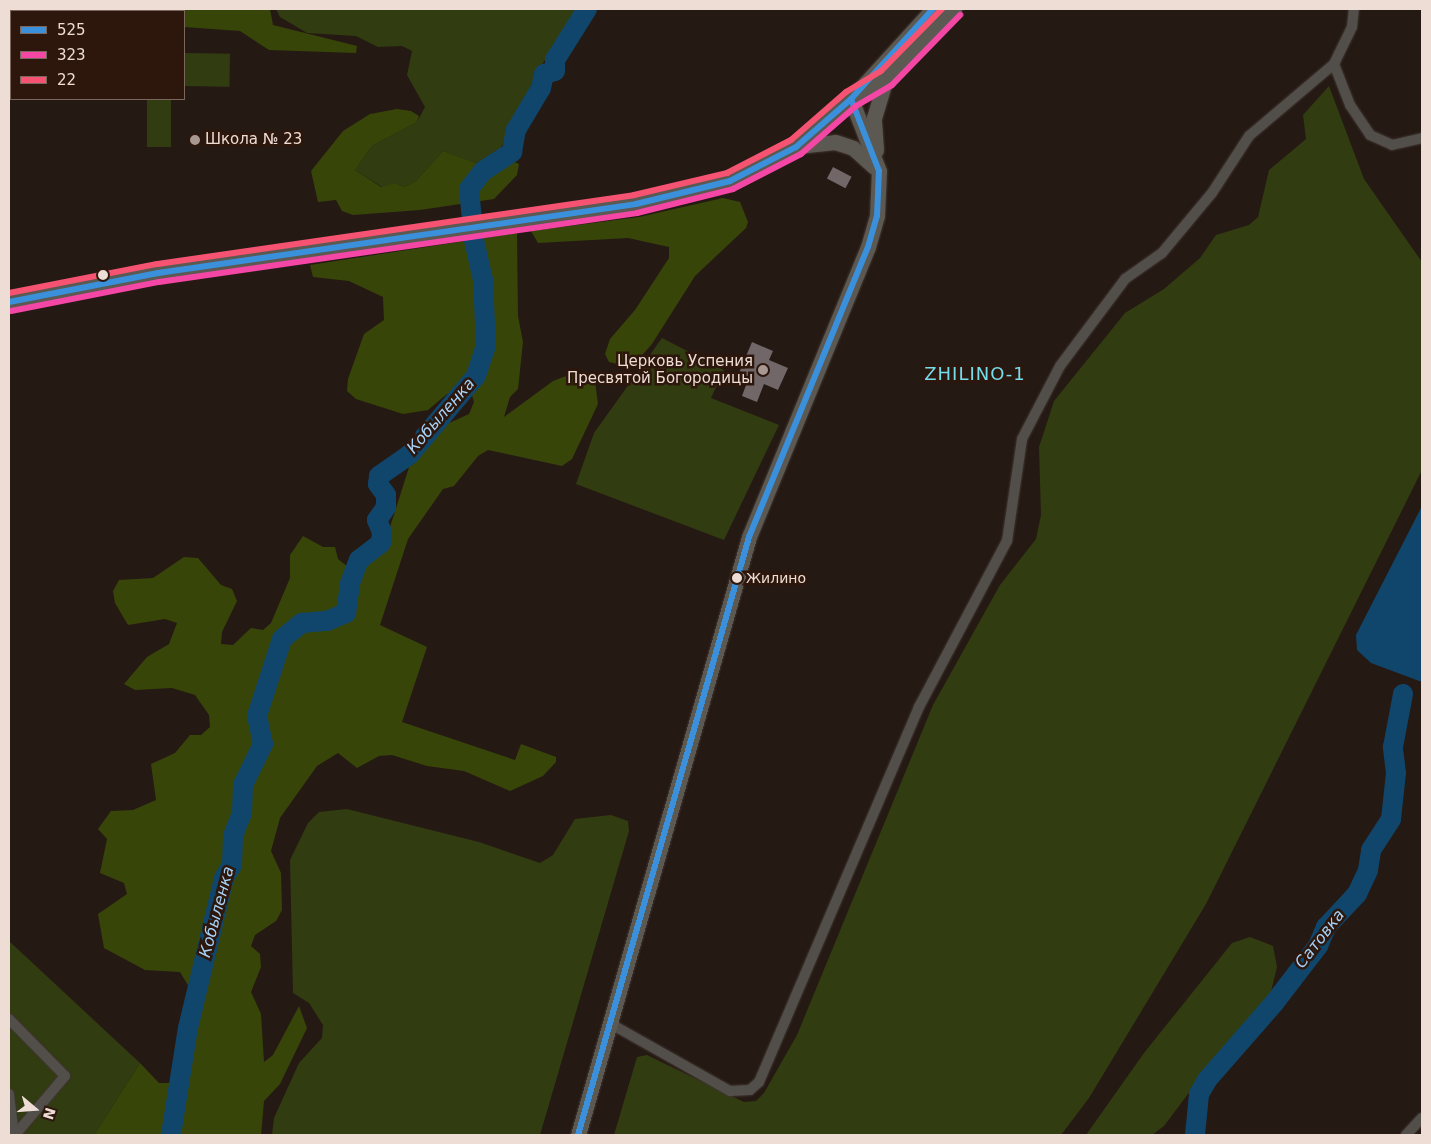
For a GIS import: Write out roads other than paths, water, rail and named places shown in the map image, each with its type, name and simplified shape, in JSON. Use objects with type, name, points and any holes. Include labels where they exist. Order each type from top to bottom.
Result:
[{"type":"main road","points":[[9,302],[158,273],[454,231],[687,194],[758,168],[796,147],[851,99],[933,9]]},
{"type":"main road","points":[[851,99],[886,78],[954,9]]},
{"type":"main road","points":[[578,1135],[611,1024],[728,602],[774,469],[868,247],[877,216],[878,171],[874,118],[886,78]]},
{"type":"main road","points":[[851,99],[878,171]]},
{"type":"main road","points":[[796,147],[835,142],[859,152],[878,171]]},
{"type":"street","points":[[611,1024],[730,1091],[750,1090],[759,1082],[919,707],[1007,541],[1022,439],[1060,366],[1125,279],[1162,252],[1212,193],[1249,136],[1334,64],[1352,27],[1354,9]]},
{"type":"street","points":[[1334,64],[1350,105],[1370,134],[1392,145],[1422,138]]},
{"type":"street","points":[[9,1018],[65,1076],[15,1135]]},
{"type":"street","points":[[9,1094],[15,1135]]},
{"type":"street","points":[[1406,1135],[1422,1118]]},
{"type":"water","points":[[1422,506],[1422,682],[1371,663],[1357,650],[1356,635]]},
{"type":"waterway","name":"Кобыленка","points":[[171,1135],[188,1028],[224,878],[232,865],[233,836],[242,813],[243,785],[263,744],[257,716],[282,639],[302,623],[327,621],[346,613],[350,583],[359,560],[381,543],[382,532],[377,520],[386,507],[386,495],[378,484],[379,476],[410,454],[476,376],[486,346],[483,280],[474,240],[469,189],[483,171],[512,152],[516,130],[541,88],[544,74],[555,71],[555,60],[587,9]]},
{"type":"waterway","name":"Сатовка","points":[[1195,1135],[1199,1094],[1207,1080],[1275,1002],[1318,946],[1326,927],[1357,894],[1368,870],[1371,850],[1391,819],[1396,773],[1393,747],[1403,694]]},
{"type":"place","name":"Школа № 23","points":[[195,140]]},
{"type":"place","name":"Церковь Успения Пресвятой Богородицы","points":[[763,370]]},
{"type":"place","name":"Жилино","points":[[737,578]]},
{"type":"district","name":"ZHILINO-1","points":[[975,374]]}]
